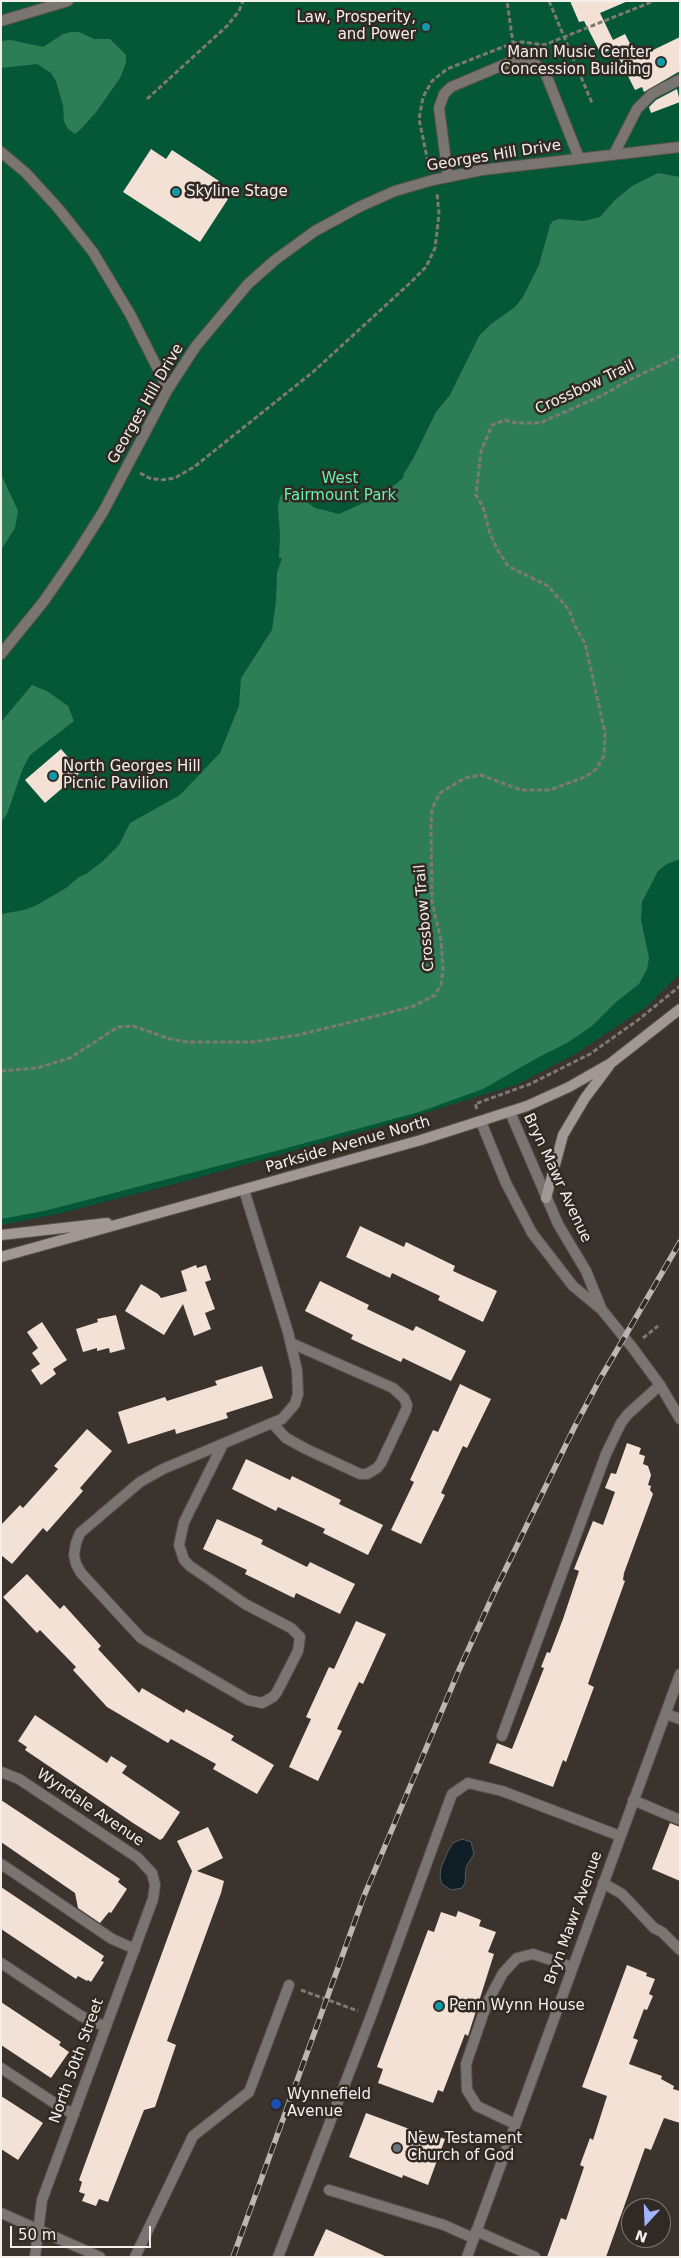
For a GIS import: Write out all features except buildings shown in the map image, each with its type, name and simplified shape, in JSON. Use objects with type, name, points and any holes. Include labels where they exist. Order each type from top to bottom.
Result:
[{"type":"main road","name":"Parkside Avenue North","points":[[1,1258],[244,1190],[510,1112],[569,1087],[611,1063],[680,1009]]},
{"type":"main road","points":[[546,1198],[563,1135],[611,1063]]},
{"type":"main road","points":[[1,1236],[140,1218]]},
{"type":"street","points":[[1,21],[68,1]]},
{"type":"street","points":[[448,177],[439,108],[444,94],[451,87],[515,60],[525,60],[534,63],[545,72],[579,158]]},
{"type":"street","points":[[614,154],[637,109],[652,94],[679,80]]},
{"type":"street","name":"Georges Hill Drive","points":[[1,654],[44,601],[76,556],[103,512],[168,389],[196,346],[224,310],[248,284],[275,260],[315,231],[359,207],[394,191],[448,177],[579,158],[680,147]]},
{"type":"street","points":[[1,152],[32,180],[92,252],[130,314],[168,389]]},
{"type":"street","name":"Bryn Mawr Avenue","points":[[510,1112],[546,1198],[565,1238],[586,1271],[602,1310]]},
{"type":"street","name":"Bryn Mawr Avenue","points":[[481,1122],[506,1183],[532,1233],[573,1286],[602,1310],[632,1347],[660,1385],[680,1419]]},
{"type":"street","points":[[223,1444],[184,1522],[179,1545],[184,1560],[190,1566],[245,1604],[291,1628],[300,1638],[298,1651],[277,1692],[274,1697],[262,1703],[248,1700],[140,1638],[81,1573],[74,1555],[80,1533],[130,1490],[152,1475],[223,1444],[282,1419],[290,1412],[298,1394],[297,1370],[291,1342],[244,1190]]},
{"type":"street","points":[[272,1423],[286,1438],[306,1449],[360,1474],[367,1474],[381,1463],[406,1410],[407,1405],[404,1398],[393,1388],[291,1342]]},
{"type":"street","points":[[502,1736],[606,1454],[621,1423],[628,1414],[660,1385]]},
{"type":"street","name":"Bryn Mawr Avenue","points":[[466,2257],[680,1674]]},
{"type":"street","points":[[666,1714],[680,1719]]},
{"type":"street","name":"Wyndale Avenue","points":[[1,1772],[19,1778],[138,1858],[148,1868],[154,1878]]},
{"type":"street","points":[[278,2257],[371,2016],[452,1794],[468,1783],[493,1789],[620,1836]]},
{"type":"street","points":[[634,1800],[680,1820]]},
{"type":"street","points":[[1,1864],[112,1939],[134,1949]]},
{"type":"street","name":"North 50th Street","points":[[35,2257],[42,2200],[155,1892],[154,1878]]},
{"type":"street","points":[[603,1883],[622,1894],[654,1928],[680,1950]]},
{"type":"street","points":[[515,2124],[477,2106],[467,2090],[466,2064],[487,2003],[504,1973],[517,1958],[533,1954],[572,1967]]},
{"type":"street","points":[[1,1963],[81,2016],[106,2027]]},
{"type":"street","points":[[135,2257],[193,2136],[249,2092],[289,1985]]},
{"type":"street","points":[[1,2068],[74,2114]]},
{"type":"street","points":[[329,2190],[475,2235],[536,2257]]},
{"type":"street","points":[[1,2213],[100,2257]]},
{"type":"path","points":[[147,99],[227,26],[239,11],[243,1]]},
{"type":"path","points":[[507,1],[512,33]]},
{"type":"path","points":[[549,1],[592,103]]},
{"type":"path","points":[[513,43],[544,45],[654,1]]},
{"type":"path","points":[[149,478],[161,480],[175,478],[212,453],[319,367],[420,274],[431,258],[437,237],[439,214],[437,193]]},
{"type":"path","name":"Crossbow Trail","points":[[1,1071],[37,1068],[70,1058],[118,1027],[133,1026],[170,1039],[187,1042],[252,1042],[298,1035],[380,1015],[414,1006],[435,995],[442,984],[443,970],[441,940],[432,902],[432,809],[440,793],[465,778],[481,774],[521,790],[550,790],[587,776],[596,769],[604,756],[605,734],[585,644],[569,610],[548,586],[508,566],[497,549],[490,533],[483,507],[476,494],[481,450],[492,425],[505,420],[516,423],[540,423],[603,395],[631,379],[680,356]]},
{"type":"path","points":[[475,1104],[537,1081],[590,1054],[638,1020],[680,986]]},
{"type":"path","points":[[632,1347],[658,1326]]},
{"type":"path","points":[[289,1985],[371,2016]]},
{"type":"green space","name":"West Fairmount Park","points":[[1,1],[680,1],[680,974],[646,1007],[577,1053],[518,1084],[389,1124],[175,1184],[57,1214],[1,1225]]},
{"type":"green space","points":[[79,32],[94,39],[110,39],[126,55],[126,63],[120,78],[97,111],[75,134],[68,129],[64,121],[63,105],[56,81],[51,73],[37,64],[1,68],[1,41],[11,40],[43,47],[63,34]]},
{"type":"green space","points":[[658,173],[680,177],[680,859],[667,864],[658,871],[642,902],[641,920],[649,958],[647,969],[639,984],[616,1002],[592,1026],[567,1043],[483,1089],[419,1112],[276,1151],[44,1211],[1,1219],[1,914],[35,906],[86,874],[119,845],[130,823],[180,795],[220,753],[239,706],[241,678],[272,630],[277,573],[282,558],[279,558],[278,507],[280,497],[284,492],[296,494],[315,508],[339,514],[376,497],[396,484],[404,477],[403,475],[436,412],[450,395],[479,336],[491,324],[515,307],[523,297],[539,265],[550,225],[553,221],[559,219],[583,221],[600,217],[615,200],[632,186]]},
{"type":"green space","points":[[1,474],[18,511],[15,528],[1,550]]},
{"type":"green space","points":[[32,685],[47,691],[68,706],[74,721],[30,755],[23,768],[7,814],[1,822],[1,722]]},
{"type":"shaded area","points":[[462,1839],[471,1842],[474,1854],[466,1867],[465,1883],[462,1888],[451,1890],[442,1884],[440,1878],[441,1868],[453,1843]]},
{"type":"railway","points":[[233,2257],[364,1896],[459,1670],[574,1428],[600,1379],[680,1242]]},
{"type":"place","name":"Law, Prosperity, and Power","points":[[426,27]]},
{"type":"place","name":"Mann Music Center Concession Building","points":[[661,62]]},
{"type":"place","name":"Skyline Stage","points":[[176,192]]},
{"type":"place","name":"North Georges Hill Picnic Pavilion","points":[[53,776]]},
{"type":"place","name":"Penn Wynn House","points":[[439,2006]]},
{"type":"place","name":"Wynnefield Avenue","points":[[276,2104]]},
{"type":"place","name":"New Testament Church of God","points":[[397,2148]]}]
